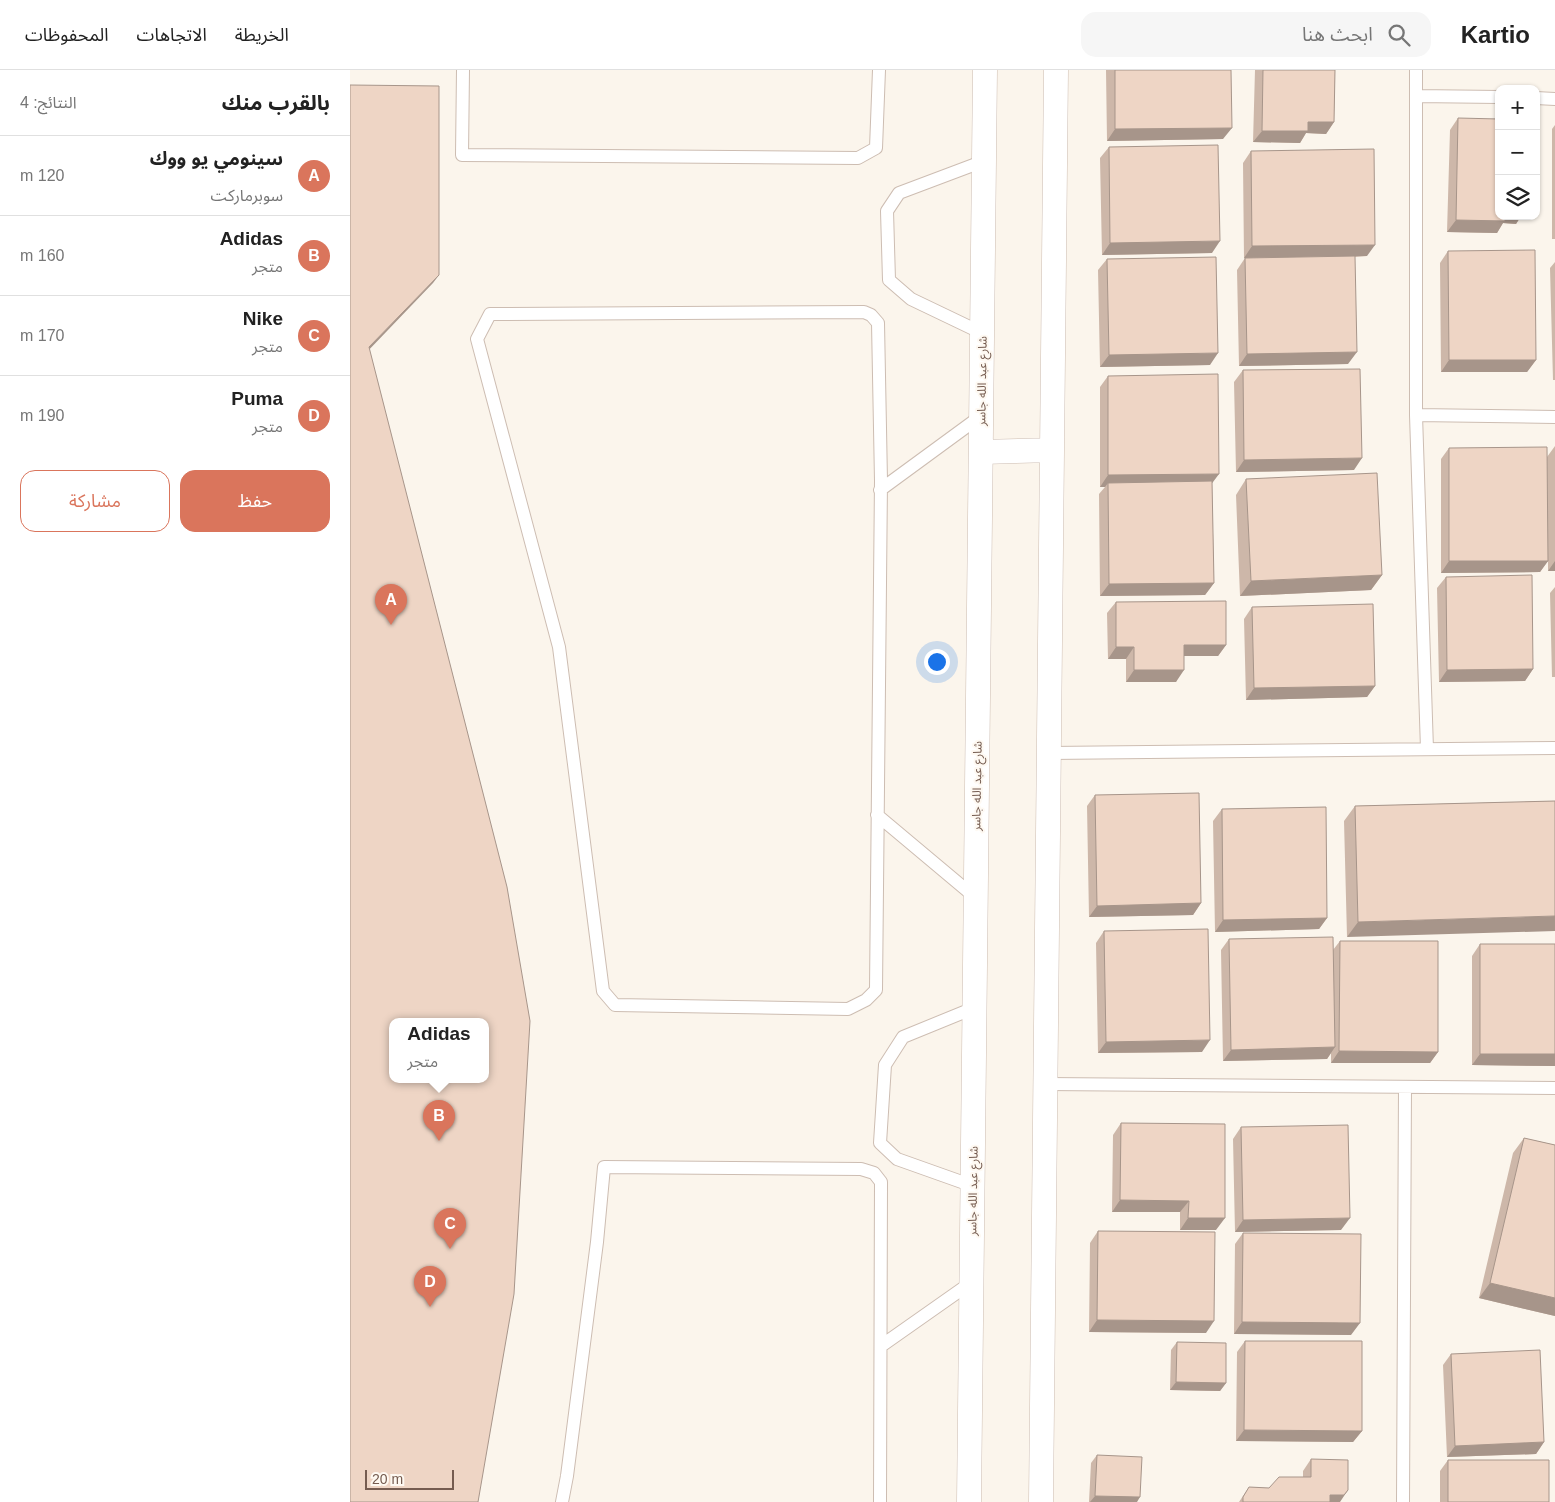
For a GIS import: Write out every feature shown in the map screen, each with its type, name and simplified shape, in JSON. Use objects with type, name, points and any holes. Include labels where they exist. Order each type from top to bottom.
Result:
[{"type":"street","name":"شارع عبد الله جاسر","points":[[969,1502],[985,70]]},
{"type":"street","points":[[1041,1502],[1056,70]]},
{"type":"street","points":[[981,452],[1052,450]]},
{"type":"lane","points":[[463,70],[462,155],[858,158],[876,148],[879,70]]},
{"type":"lane","points":[[1416,70],[1416,415],[1427,750]]},
{"type":"lane","points":[[1416,96],[1495,97]]},
{"type":"lane","points":[[1540,98],[1555,98]]},
{"type":"lane","points":[[982,333],[911,299],[889,280],[887,211],[899,193],[984,161]]},
{"type":"lane","points":[[864,312],[871,315],[878,324],[880,490],[876,990],[866,1000],[848,1009],[615,1006],[603,991],[558,647],[477,339],[490,314],[864,312]]},
{"type":"lane","points":[[1416,415],[1555,417]]},
{"type":"lane","points":[[880,490],[981,416]]},
{"type":"lane","points":[[1048,753],[1555,748]]},
{"type":"lane","points":[[878,815],[976,898]]},
{"type":"lane","points":[[973,1186],[897,1159],[880,1143],[885,1065],[903,1037],[974,1008]]},
{"type":"lane","points":[[1045,1084],[1555,1088]]},
{"type":"lane","points":[[1403,1502],[1405,1087]]},
{"type":"lane","points":[[562,1502],[597,1242],[604,1167],[861,1168],[874,1173],[881,1182],[880,1502]]},
{"type":"lane","points":[[881,1346],[972,1282]]},
{"type":"building","points":[[1115,70],[1231,70],[1232,128],[1115,129]]},
{"type":"building","points":[[1263,70],[1335,70],[1334,122],[1308,122],[1308,131],[1262,131]]},
{"type":"building","points":[[350,85],[439,86],[439,275],[369,347],[507,887],[530,1021],[514,1294],[478,1502],[350,1502]]},
{"type":"building","points":[[1458,118],[1495,119],[1495,220],[1505,221],[1456,220]]},
{"type":"building","points":[[1218,145],[1220,241],[1110,243],[1109,147]]},
{"type":"building","points":[[1374,149],[1375,245],[1252,246],[1251,151]]},
{"type":"building","points":[[1535,250],[1536,360],[1449,360],[1448,251]]},
{"type":"building","points":[[1355,256],[1357,352],[1247,354],[1245,258]]},
{"type":"building","points":[[1216,257],[1218,353],[1109,355],[1107,259]]},
{"type":"building","points":[[1360,369],[1362,458],[1244,460],[1243,370]]},
{"type":"building","points":[[1218,374],[1219,474],[1108,475],[1108,376]]},
{"type":"building","points":[[1547,447],[1548,561],[1449,561],[1449,448]]},
{"type":"building","points":[[1377,473],[1382,575],[1251,581],[1246,479]]},
{"type":"building","points":[[1212,481],[1214,583],[1109,584],[1108,483]]},
{"type":"building","points":[[1532,575],[1533,669],[1447,670],[1446,577]]},
{"type":"building","points":[[1226,601],[1226,645],[1184,645],[1184,670],[1134,670],[1134,647],[1116,647],[1116,602]]},
{"type":"building","points":[[1373,604],[1375,686],[1254,688],[1252,607]]},
{"type":"building","points":[[1199,793],[1201,903],[1097,906],[1095,795]]},
{"type":"building","points":[[1555,801],[1555,916],[1358,922],[1355,806]]},
{"type":"building","points":[[1326,807],[1327,918],[1223,920],[1222,809]]},
{"type":"building","points":[[1208,929],[1210,1040],[1106,1042],[1104,931]]},
{"type":"building","points":[[1333,937],[1335,1047],[1231,1050],[1229,939]]},
{"type":"building","points":[[1340,941],[1438,941],[1438,1052],[1339,1051]]},
{"type":"building","points":[[1480,944],[1555,944],[1555,1054],[1480,1054]]},
{"type":"building","points":[[1121,1123],[1225,1124],[1225,1218],[1188,1218],[1189,1201],[1120,1200]]},
{"type":"building","points":[[1348,1125],[1350,1218],[1243,1220],[1241,1127]]},
{"type":"building","points":[[1524,1138],[1555,1145],[1555,1298],[1490,1283]]},
{"type":"building","points":[[1098,1231],[1215,1232],[1214,1321],[1097,1320]]},
{"type":"building","points":[[1243,1233],[1361,1234],[1360,1323],[1242,1322]]},
{"type":"building","points":[[1245,1341],[1362,1341],[1362,1431],[1244,1430]]},
{"type":"building","points":[[1177,1342],[1226,1343],[1226,1383],[1176,1382]]},
{"type":"building","points":[[1540,1350],[1544,1442],[1455,1446],[1451,1354]]},
{"type":"building","points":[[1097,1455],[1142,1457],[1140,1497],[1095,1496]]},
{"type":"building","points":[[1311,1459],[1348,1460],[1348,1490],[1344,1495],[1330,1495],[1330,1502],[1243,1502],[1243,1497],[1249,1487],[1269,1488],[1279,1477],[1311,1477]]},
{"type":"building","points":[[1448,1460],[1549,1460],[1549,1502],[1448,1502]]},
{"type":"place","name":"سينومي يو ووك","points":[[391,625]]},
{"type":"place","name":"Adidas","points":[[439,1141]]},
{"type":"place","name":"Nike","points":[[450,1249]]},
{"type":"place","name":"Puma","points":[[430,1307]]}]
